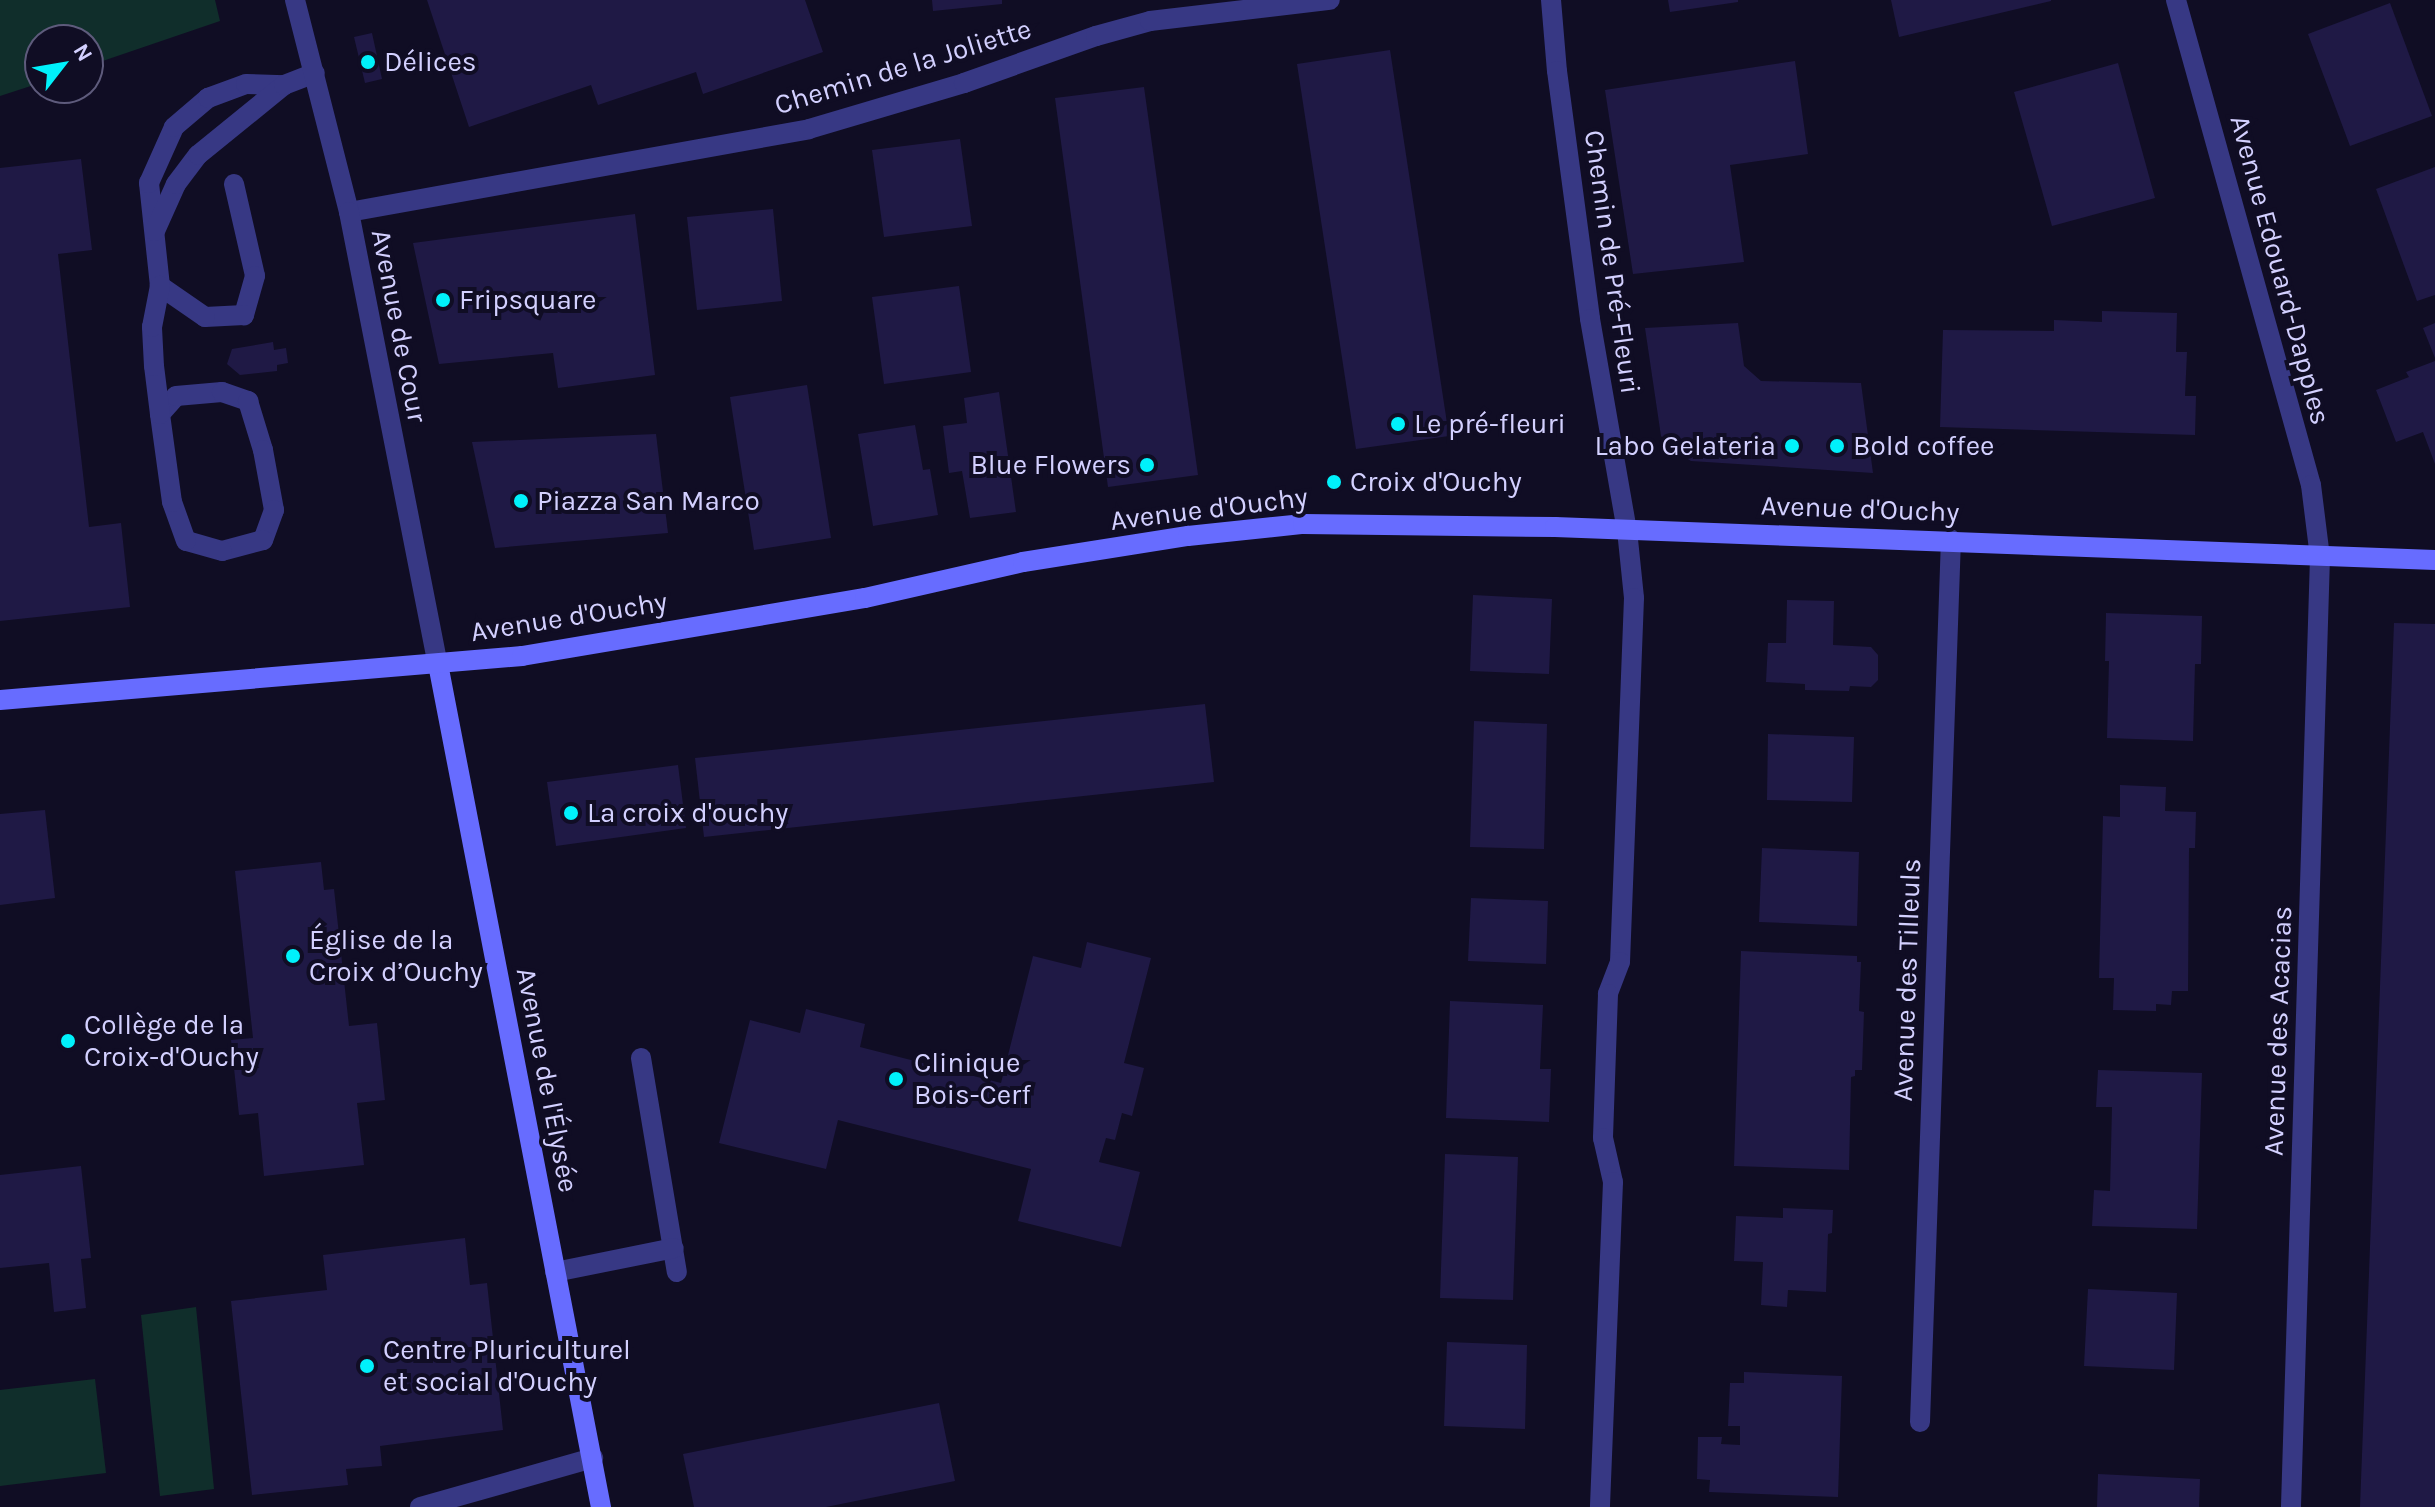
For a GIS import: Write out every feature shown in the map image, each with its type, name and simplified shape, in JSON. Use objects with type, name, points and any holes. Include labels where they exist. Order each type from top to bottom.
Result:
[{"type":"main road","name":"Avenue d'Ouchy","points":[[0,700],[522,656],[834,603],[1023,562],[1188,536],[1303,524],[1951,540],[2435,560]]},
{"type":"main road","name":"Avenue de l'Élysée","points":[[438,664],[601,1507]]},
{"type":"street","name":"Avenue de Cour","points":[[295,0],[349,212],[438,664]]},
{"type":"street","name":"Chemin de la Joliette","points":[[349,212],[809,129],[964,83],[1096,36],[1150,21],[1330,0]]},
{"type":"street","name":"Chemin de Pré-Fleuri","points":[[1551,0],[1557,71],[1590,319],[1627,530],[1634,598],[1620,962],[1608,994],[1603,1138],[1613,1182],[1600,1507]]},
{"type":"street","name":"Avenue Edouard-Dapples","points":[[2176,0],[2311,485],[2320,557]]},
{"type":"street","points":[[155,233],[176,184],[198,155],[284,85],[315,73]]},
{"type":"street","points":[[160,414],[176,396],[222,392],[248,401],[263,450],[274,510],[263,540],[222,551],[186,541],[172,502],[160,414],[152,327],[160,286],[149,183],[174,127],[208,98],[246,84],[284,85]]},
{"type":"street","points":[[160,286],[205,317],[244,315],[255,276],[234,184]]},
{"type":"street","name":"Avenue des Tilleuls","points":[[1920,1422],[1951,540]]},
{"type":"street","name":"Avenue des Acacias","points":[[2291,1507],[2320,557]]},
{"type":"street","points":[[641,1058],[677,1272]]},
{"type":"street","points":[[555,1272],[674,1248]]},
{"type":"street","points":[[420,1507],[466,1501],[593,1458]]},
{"type":"green space","points":[[0,0],[215,0],[220,21],[104,61],[104,24],[24,24],[24,88],[0,96]]},
{"type":"green space","points":[[196,1307],[214,1489],[160,1496],[141,1315]]},
{"type":"green space","points":[[95,1379],[106,1473],[0,1486],[0,1390]]},
{"type":"building","points":[[427,0],[805,0],[823,52],[703,94],[696,72],[598,105],[591,85],[469,127]]},
{"type":"building","points":[[932,0],[1002,0],[1002,4],[933,11]]},
{"type":"building","points":[[1668,0],[1738,0],[1738,2],[1670,12]]},
{"type":"building","points":[[1891,0],[2051,0],[2051,1],[1899,37]]},
{"type":"building","points":[[2390,3],[2432,116],[2350,146],[2308,34]]},
{"type":"building","points":[[372,33],[382,79],[365,83],[354,37]]},
{"type":"building","points":[[1390,50],[1449,436],[1356,449],[1297,64]]},
{"type":"building","points":[[1795,61],[1808,154],[1730,165],[1744,262],[1633,274],[1605,90]]},
{"type":"building","points":[[2118,63],[2155,198],[2052,226],[2014,92]]},
{"type":"building","points":[[1144,87],[1198,475],[1108,487],[1055,98]]},
{"type":"building","points":[[960,139],[972,226],[884,237],[872,150]]},
{"type":"building","points":[[81,159],[92,250],[58,254],[89,527],[121,523],[130,607],[0,621],[0,168]]},
{"type":"building","points":[[2435,167],[2435,295],[2417,301],[2376,189]]},
{"type":"building","points":[[773,209],[782,301],[697,310],[687,217]]},
{"type":"building","points":[[635,214],[655,375],[558,388],[553,353],[439,364],[413,243]]},
{"type":"building","points":[[959,286],[971,372],[884,384],[872,297]]},
{"type":"building","points":[[2102,311],[2177,313],[2176,352],[2187,352],[2185,396],[2196,396],[2195,435],[1940,427],[1943,330],[2054,331],[2054,320],[2102,322]]},
{"type":"building","points":[[1738,323],[1744,366],[1761,381],[1861,383],[1873,473],[1691,461],[1673,450],[1661,436],[1645,328]]},
{"type":"building","points":[[2435,323],[2435,358],[2423,328]]},
{"type":"building","points":[[273,342],[274,350],[286,348],[288,363],[277,365],[277,371],[240,375],[227,364],[232,349]]},
{"type":"building","points":[[2435,361],[2435,464],[2423,432],[2396,442],[2376,390],[2409,377],[2406,372]]},
{"type":"building","points":[[807,385],[831,538],[754,550],[730,397]]},
{"type":"building","points":[[999,392],[1016,512],[970,518],[962,471],[949,473],[943,426],[967,423],[964,398]]},
{"type":"building","points":[[915,425],[923,470],[930,469],[938,515],[873,526],[858,434]]},
{"type":"building","points":[[656,434],[668,533],[495,548],[472,442]]},
{"type":"building","points":[[1473,595],[1552,599],[1549,674],[1470,671]]},
{"type":"building","points":[[1787,600],[1834,601],[1833,645],[1871,647],[1878,655],[1878,680],[1871,687],[1850,686],[1849,691],[1805,690],[1805,684],[1766,682],[1768,643],[1786,643]]},
{"type":"building","points":[[2106,613],[2202,616],[2201,664],[2195,664],[2193,741],[2107,738],[2109,661],[2105,661]]},
{"type":"building","points":[[2394,623],[2435,624],[2435,1507],[2360,1507]]},
{"type":"building","points":[[1205,704],[1214,782],[704,837],[695,758]]},
{"type":"building","points":[[1474,721],[1547,724],[1544,849],[1470,847]]},
{"type":"building","points":[[1768,734],[1854,737],[1852,802],[1767,800]]},
{"type":"building","points":[[678,765],[686,828],[556,846],[547,782]]},
{"type":"building","points":[[2120,785],[2166,787],[2165,811],[2196,812],[2195,848],[2189,848],[2188,991],[2172,991],[2171,1005],[2156,1004],[2156,1011],[2113,1010],[2114,978],[2099,978],[2103,816],[2120,817]]},
{"type":"building","points":[[45,810],[55,898],[0,905],[0,814]]},
{"type":"building","points":[[1762,848],[1859,852],[1857,926],[1759,922]]},
{"type":"building","name":"Église de la Croix d’Ouchy","points":[[321,862],[324,890],[334,889],[349,1026],[377,1023],[385,1100],[357,1103],[364,1165],[264,1176],[258,1113],[239,1115],[231,1040],[253,1038],[235,871]]},
{"type":"building","points":[[1471,898],[1548,901],[1546,964],[1468,961]]},
{"type":"building","points":[[1087,942],[1151,958],[1124,1063],[1144,1068],[1132,1116],[1122,1113],[1115,1140],[1106,1138],[1099,1162],[1140,1172],[1121,1247],[1018,1221],[1031,1169],[838,1120],[826,1169],[719,1143],[750,1020],[800,1033],[806,1009],[865,1024],[860,1047],[1001,1083],[1033,956],[1081,968]]},
{"type":"building","points":[[1741,951],[1857,956],[1857,962],[1861,962],[1859,1011],[1864,1012],[1862,1070],[1855,1070],[1855,1076],[1851,1077],[1849,1170],[1734,1166]]},
{"type":"building","points":[[1450,1001],[1543,1005],[1540,1069],[1551,1069],[1549,1122],[1446,1118]]},
{"type":"building","points":[[2098,1070],[2202,1073],[2197,1229],[2092,1226],[2094,1190],[2110,1191],[2112,1107],[2096,1107]]},
{"type":"building","points":[[1445,1154],[1518,1157],[1513,1300],[1440,1298]]},
{"type":"building","points":[[81,1166],[91,1258],[81,1259],[86,1308],[54,1312],[49,1263],[0,1268],[0,1175]]},
{"type":"building","points":[[1783,1208],[1833,1210],[1832,1233],[1828,1234],[1826,1292],[1788,1290],[1787,1307],[1761,1305],[1763,1262],[1734,1261],[1736,1216],[1783,1218]]},
{"type":"building","name":"Centre Pluriculturel et social d'Ouchy","points":[[465,1238],[470,1285],[487,1283],[503,1430],[380,1446],[382,1466],[346,1469],[348,1485],[252,1495],[231,1301],[327,1290],[323,1255]]},
{"type":"building","points":[[2088,1289],[2177,1293],[2174,1370],[2084,1366]]},
{"type":"building","points":[[1447,1342],[1527,1345],[1525,1429],[1444,1426]]},
{"type":"building","points":[[1744,1372],[1842,1376],[1838,1497],[1709,1492],[1710,1480],[1697,1479],[1698,1437],[1722,1437],[1721,1444],[1740,1445],[1740,1426],[1728,1426],[1730,1383],[1744,1383]]},
{"type":"building","points":[[939,1403],[955,1481],[826,1507],[694,1507],[683,1454]]},
{"type":"building","points":[[2098,1474],[2200,1479],[2199,1507],[2097,1507]]},
{"type":"place","name":"Délices","points":[[368,62]]},
{"type":"place","name":"Fripsquare","points":[[443,300]]},
{"type":"place","name":"Le pré-fleuri","points":[[1398,424]]},
{"type":"place","name":"Labo Gelateria","points":[[1792,446]]},
{"type":"place","name":"Bold coffee","points":[[1837,446]]},
{"type":"place","name":"Blue Flowers","points":[[1147,465]]},
{"type":"place","name":"Croix d'Ouchy","points":[[1334,482]]},
{"type":"place","name":"Piazza San Marco","points":[[521,501]]},
{"type":"place","name":"La croix d'ouchy","points":[[571,813]]},
{"type":"place","name":"Église de la Croix d’Ouchy","points":[[293,956]]},
{"type":"place","name":"Collège de la Croix-d'Ouchy","points":[[68,1041]]},
{"type":"place","name":"Clinique Bois-Cerf","points":[[896,1079]]},
{"type":"place","name":"Centre Pluriculturel et social d'Ouchy","points":[[367,1366]]}]
